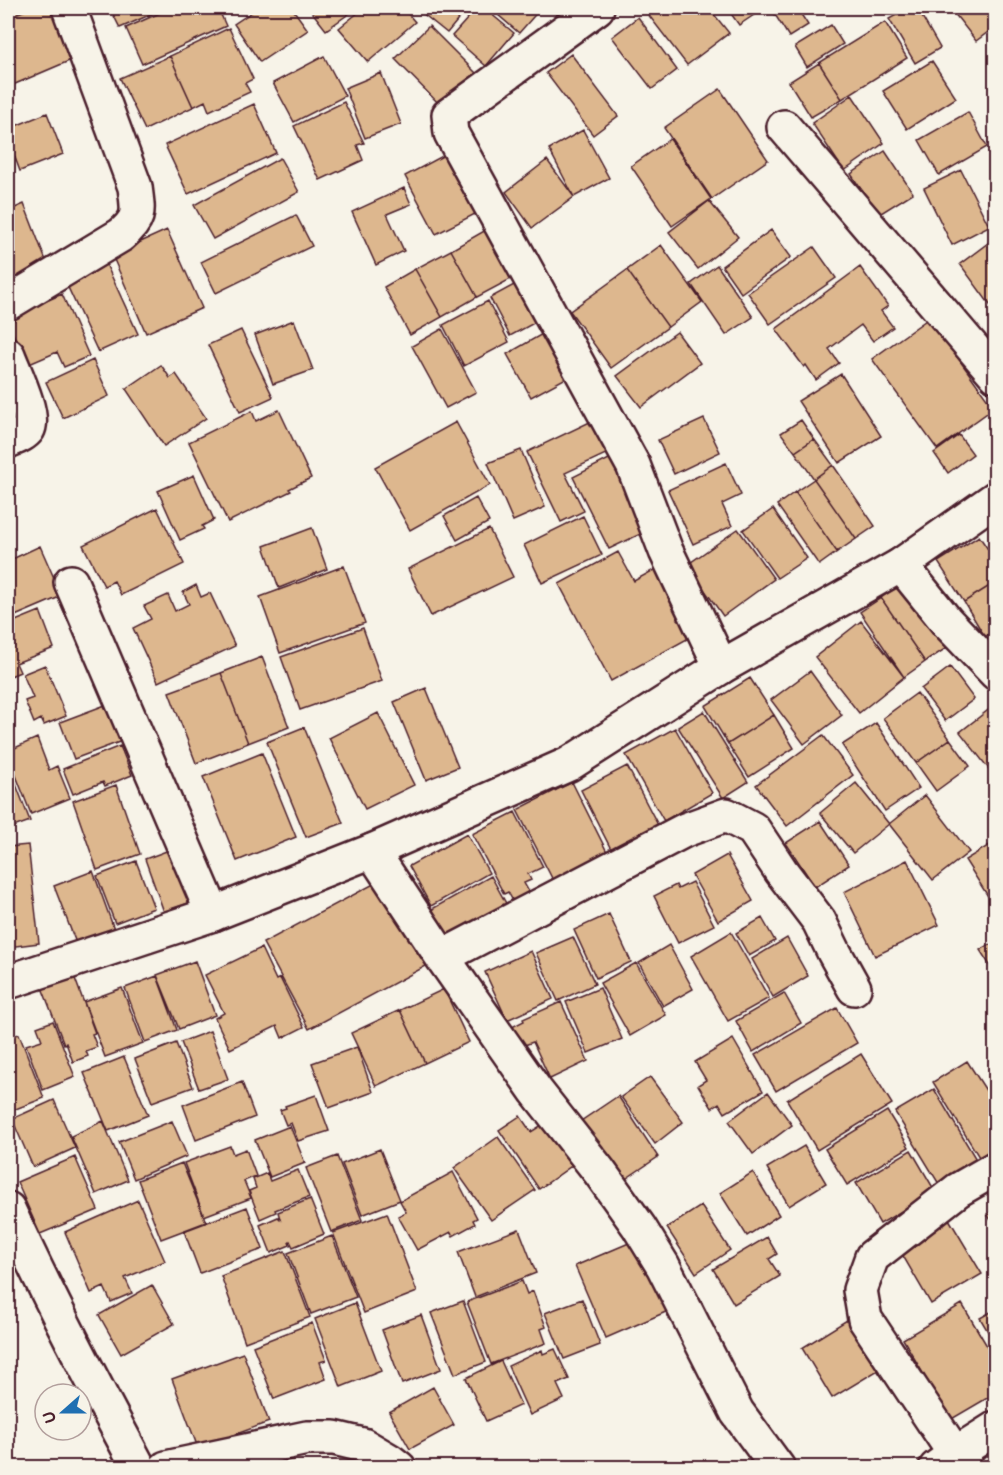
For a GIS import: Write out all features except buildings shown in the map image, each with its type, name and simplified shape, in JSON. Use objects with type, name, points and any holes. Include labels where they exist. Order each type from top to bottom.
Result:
[{"type":"street","points":[[8,303],[121,235],[136,219],[138,208],[135,187],[69,8]]},
{"type":"street","points":[[597,8],[449,115],[451,133],[633,465],[666,550],[721,667]]},
{"type":"street","points":[[784,127],[996,375]]},
{"type":"street","points":[[8,355],[27,405],[30,424],[27,432],[8,441]]},
{"type":"street","points":[[8,982],[213,914],[372,851],[569,764],[721,667],[901,565],[996,498]]},
{"type":"street","points":[[901,565],[947,622],[996,673]]},
{"type":"street","points":[[71,582],[213,914]]},
{"type":"street","points":[[442,957],[685,830],[726,815],[753,829],[819,921],[854,988]]},
{"type":"street","points":[[372,851],[442,957],[536,1091],[599,1171],[639,1227],[663,1266],[737,1412],[778,1467]]},
{"type":"street","points":[[996,1168],[958,1190],[872,1257],[860,1290],[865,1319],[953,1463],[996,1428]]},
{"type":"street","points":[[8,1209],[34,1267],[139,1467]]},
{"type":"street","points":[[166,1467],[307,1438],[334,1438],[363,1445],[399,1467]]}]
